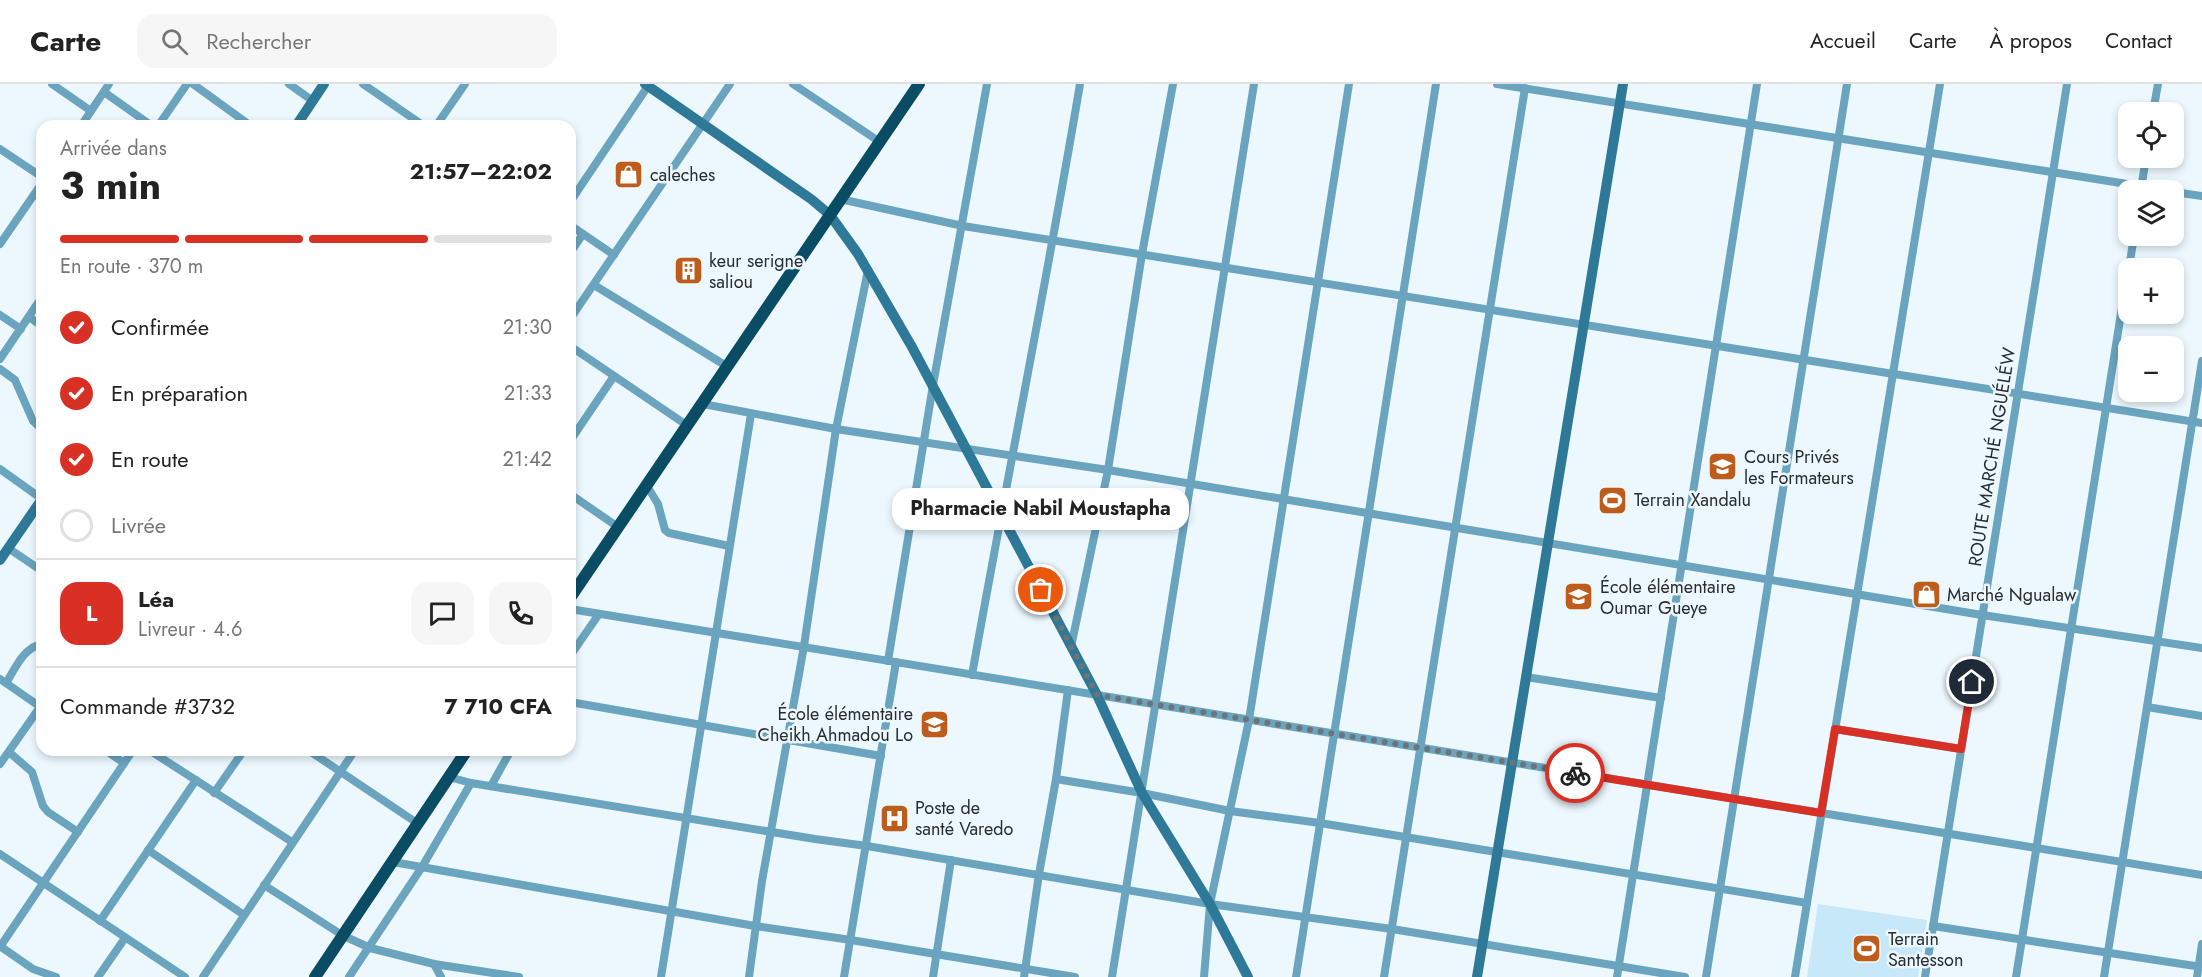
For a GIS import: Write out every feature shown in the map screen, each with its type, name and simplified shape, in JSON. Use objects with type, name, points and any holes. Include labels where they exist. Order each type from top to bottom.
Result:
[{"type":"highway","points":[[576,589],[919,84]]},
{"type":"highway","points":[[315,977],[463,756]]},
{"type":"main road","points":[[300,120],[324,84]]},
{"type":"main road","points":[[1477,977],[1623,84]]},
{"type":"main road","points":[[647,85],[831,215],[868,270],[933,385],[1097,695],[1142,792],[1210,904],[1248,977]]},
{"type":"main road","points":[[0,560],[36,510]]},
{"type":"street","points":[[52,84],[91,111]]},
{"type":"street","points":[[85,120],[109,84]]},
{"type":"street","points":[[162,120],[187,84]]},
{"type":"street","points":[[193,84],[243,120]]},
{"type":"street","points":[[289,84],[313,101]]},
{"type":"street","points":[[363,84],[413,120]]},
{"type":"street","points":[[440,120],[465,84]]},
{"type":"street","points":[[576,310],[729,84]]},
{"type":"street","points":[[794,84],[805,87],[880,142]]},
{"type":"street","points":[[844,977],[881,756],[923,442],[987,84]]},
{"type":"street","points":[[972,675],[1054,240],[1080,84]]},
{"type":"street","points":[[1071,647],[1108,471],[1142,254],[1173,84]]},
{"type":"street","points":[[1112,977],[1254,84]]},
{"type":"street","points":[[1204,977],[1210,904],[1249,720],[1349,84]]},
{"type":"street","points":[[1296,977],[1436,84]]},
{"type":"street","points":[[1497,84],[2118,185]]},
{"type":"street","points":[[1617,977],[1757,84]]},
{"type":"street","points":[[1706,977],[1846,84]]},
{"type":"street","points":[[1795,977],[1940,84]]},
{"type":"street","name":"ROUTE MARCHÉ NGUÉLÉW","points":[[1925,977],[2067,84]]},
{"type":"street","points":[[2155,102],[2158,84]]},
{"type":"street","points":[[576,193],[647,85]]},
{"type":"street","points":[[1384,977],[1490,310],[1522,87]]},
{"type":"street","points":[[104,92],[144,120]]},
{"type":"street","points":[[0,149],[36,173]]},
{"type":"street","points":[[2184,193],[2202,196]]},
{"type":"street","points":[[0,244],[36,199]]},
{"type":"street","points":[[840,199],[963,226],[2202,423]]},
{"type":"street","points":[[576,229],[614,255]]},
{"type":"street","points":[[576,244],[583,234]]},
{"type":"street","points":[[749,977],[755,926],[804,646],[836,429],[868,270]]},
{"type":"street","points":[[594,285],[728,367]]},
{"type":"street","points":[[0,359],[36,306]]},
{"type":"street","points":[[0,315],[21,329]]},
{"type":"street","points":[[29,317],[36,322]]},
{"type":"street","points":[[2016,977],[2119,324]]},
{"type":"street","points":[[576,350],[687,426]]},
{"type":"street","points":[[2104,977],[2202,361]]},
{"type":"street","points":[[0,369],[15,380],[36,424]]},
{"type":"street","points":[[576,432],[614,376]]},
{"type":"street","points":[[703,404],[836,429],[1190,484],[1982,615],[2202,648]]},
{"type":"street","points":[[661,977],[751,414]]},
{"type":"street","points":[[0,469],[36,499]]},
{"type":"street","points":[[647,486],[658,504],[665,530],[669,533],[729,546]]},
{"type":"street","points":[[576,498],[618,527]]},
{"type":"street","points":[[8,549],[36,567]]},
{"type":"street","points":[[576,610],[2202,875]]},
{"type":"street","points":[[576,648],[600,614]]},
{"type":"street","points":[[36,645],[28,650],[3,681],[36,704]]},
{"type":"street","points":[[1526,677],[1661,698]]},
{"type":"street","points":[[1024,973],[1056,779],[1068,690]]},
{"type":"street","points":[[576,703],[881,756]]},
{"type":"street","points":[[2147,707],[2202,716]]},
{"type":"street","points":[[0,764],[36,714]]},
{"type":"street","points":[[1835,729],[1961,749]]},
{"type":"street","points":[[9,752],[32,772],[43,806],[48,812],[78,832]]},
{"type":"street","points":[[114,756],[124,763]]},
{"type":"street","points":[[56,977],[33,969],[0,946],[129,756]]},
{"type":"street","points":[[158,756],[292,842]]},
{"type":"street","points":[[214,793],[240,756]]},
{"type":"street","points":[[317,756],[417,823]]},
{"type":"street","points":[[202,977],[351,756]]},
{"type":"street","points":[[490,786],[508,756]]},
{"type":"street","points":[[449,777],[471,783],[1125,888],[1210,904],[1392,929],[1685,977]]},
{"type":"street","points":[[1056,779],[1142,792],[1230,811],[1320,823],[1807,903]]},
{"type":"street","points":[[100,921],[196,780]]},
{"type":"street","points":[[349,977],[422,867],[471,783]]},
{"type":"street","points":[[148,850],[244,915]]},
{"type":"street","points":[[0,854],[184,977]]},
{"type":"street","points":[[933,977],[951,860]]},
{"type":"street","points":[[393,862],[755,926],[937,954],[1024,973],[1075,977]]},
{"type":"street","points":[[264,885],[342,935],[370,948],[434,964],[519,977]]},
{"type":"street","points":[[1933,926],[2200,966]]},
{"type":"street","points":[[98,977],[124,938]]},
{"type":"street","points":[[2197,977],[2202,944]]},
{"type":"street","points":[[434,964],[441,977]]},
{"type":"street","points":[[28,977],[33,969]]},
{"type":"shaded area","name":"Terrain Santesson","points":[[1818,904],[1927,920],[1918,977],[1807,977]]},
{"type":"way so far","points":[[1041,590],[1097,695],[1575,773]]},
{"type":"place","name":"caleches","points":[[629,175]]},
{"type":"place","name":"keur serigne saliou","points":[[688,271]]},
{"type":"place","name":"Cours Privés les Formateurs","points":[[1723,467]]},
{"type":"place","name":"Terrain Xandalu","points":[[1613,500]]},
{"type":"place","name":"Pharmacie Nabil Moustapha","points":[[1041,590]]},
{"type":"place","name":"Marché Ngualaw","points":[[1926,595]]},
{"type":"place","name":"École élémentaire Oumar Gueye","points":[[1579,597]]},
{"type":"place","name":"École élémentaire Cheikh Ahmadou Lo","points":[[934,724]]},
{"type":"place","name":"Poste de santé Varedo","points":[[894,818]]},
{"type":"place","name":"Terrain Santesson","points":[[1867,949]]},
{"type":"route","points":[[1575,773],[1821,813],[1835,729],[1961,749],[1972,682]]}]
